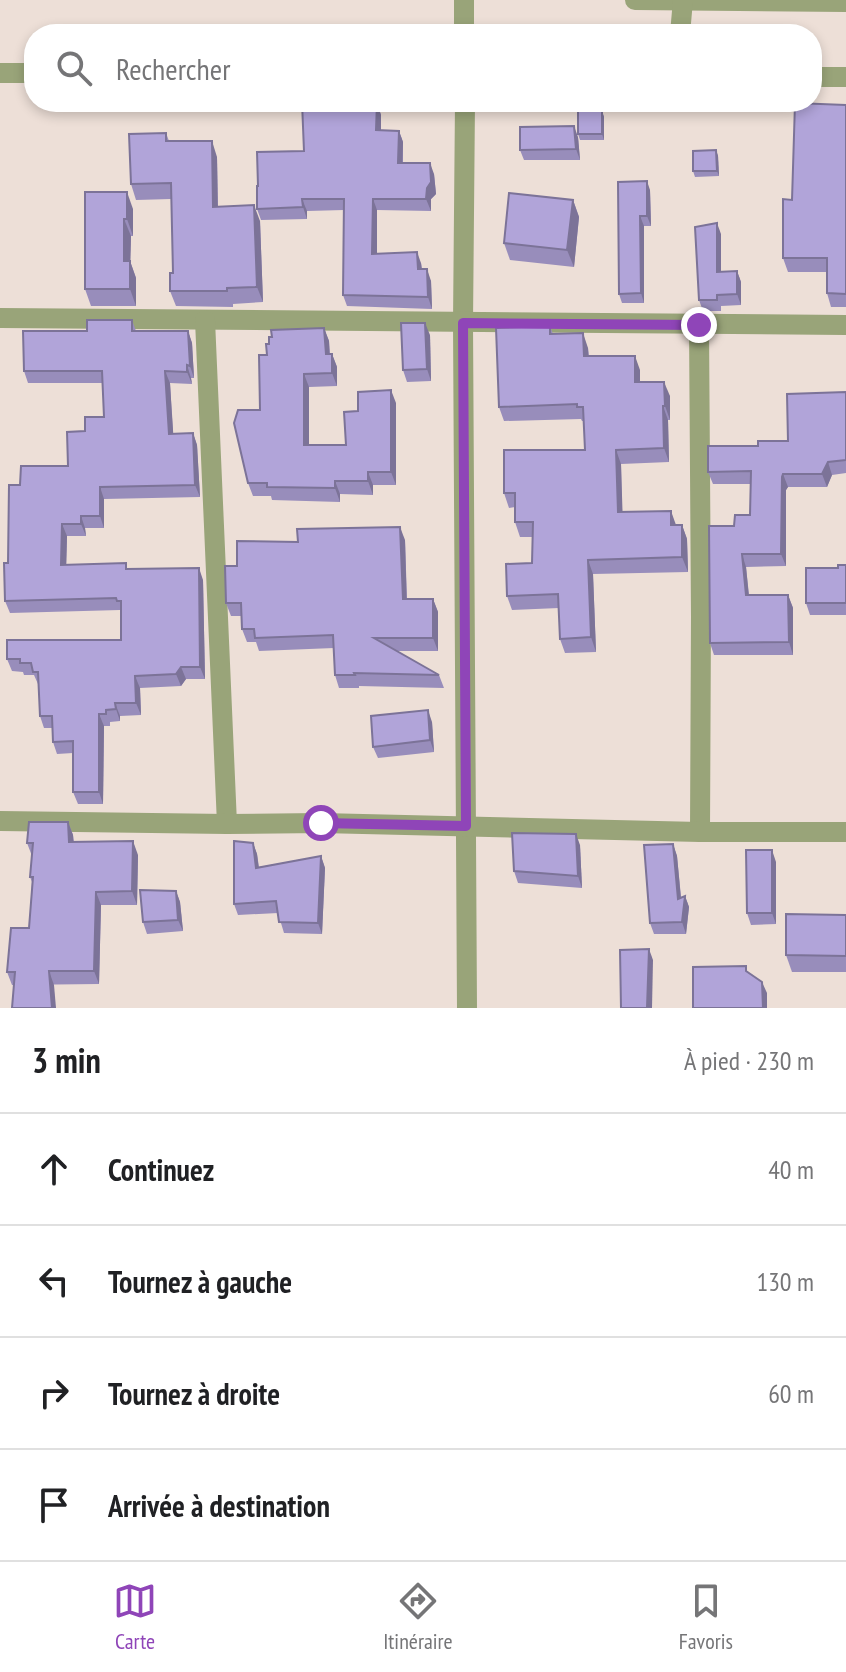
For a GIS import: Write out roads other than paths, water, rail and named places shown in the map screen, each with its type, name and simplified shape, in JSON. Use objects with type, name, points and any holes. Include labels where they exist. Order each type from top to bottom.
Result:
[{"type":"street","points":[[464,0],[464,24]]},
{"type":"street","points":[[635,0],[846,2]]},
{"type":"street","points":[[681,24],[683,1]]},
{"type":"street","points":[[0,73],[24,73]]},
{"type":"street","points":[[822,77],[846,77]]},
{"type":"street","points":[[465,112],[463,323],[467,1008]]},
{"type":"street","points":[[0,318],[846,325]]},
{"type":"street","points":[[205,320],[227,824]]},
{"type":"street","points":[[699,325],[700,832]]},
{"type":"street","points":[[0,821],[846,832]]}]
